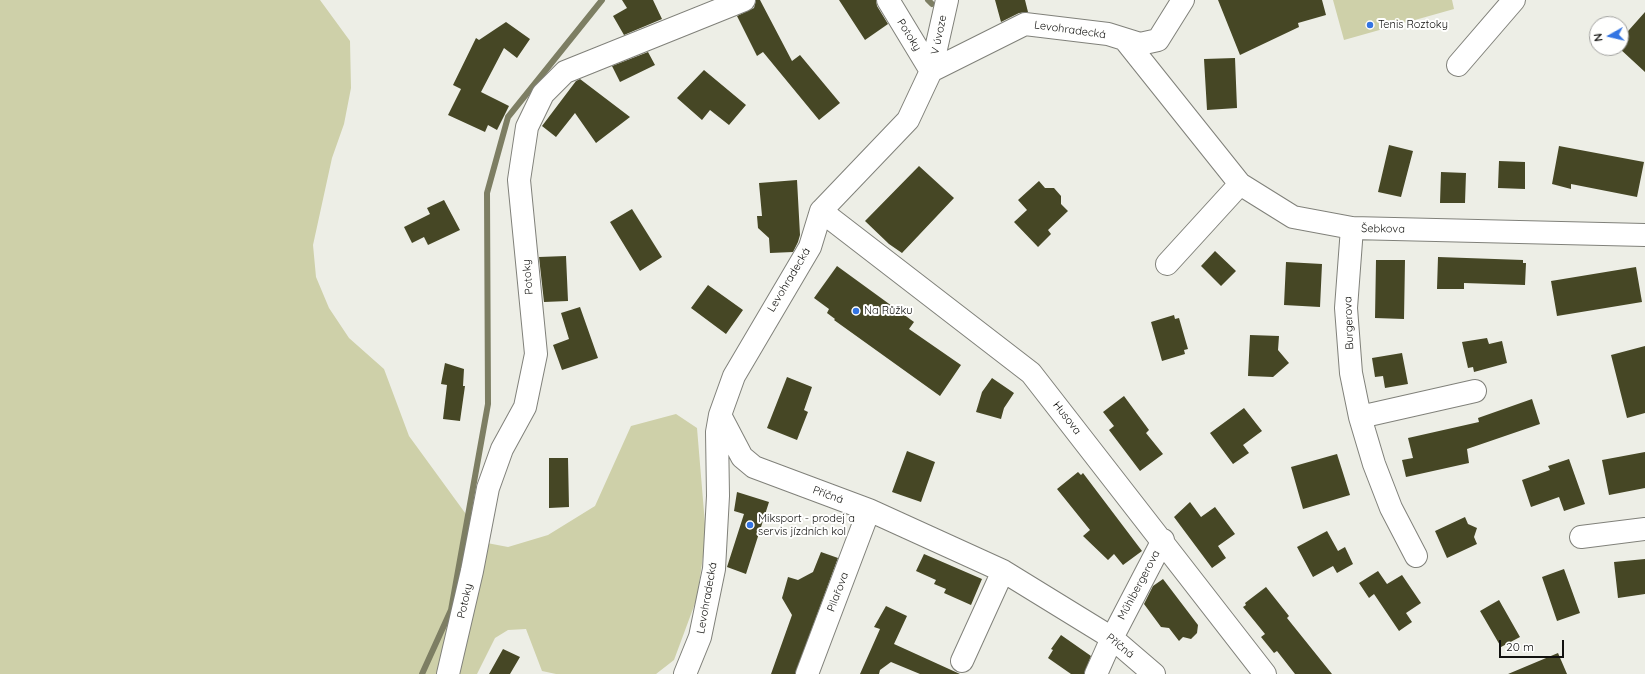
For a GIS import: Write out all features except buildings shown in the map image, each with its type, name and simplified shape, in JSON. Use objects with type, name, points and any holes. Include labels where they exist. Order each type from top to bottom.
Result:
[{"type":"street","name":"Potoky","points":[[448,674],[472,571],[488,488],[502,449],[525,406],[536,354],[519,180],[528,127],[543,94],[565,72],[744,0]]},
{"type":"street","name":"Potoky","points":[[888,0],[931,71]]},
{"type":"street","name":"V úvoze","points":[[931,71],[946,0]]},
{"type":"street","name":"Levohradecká","points":[[685,674],[700,637],[714,569],[718,496],[717,432],[720,415],[734,376],[810,247],[821,211],[908,120],[931,71],[1025,24],[1108,34],[1140,44],[1158,40],[1183,0]]},
{"type":"street","points":[[1458,65],[1514,0]]},
{"type":"street","points":[[1125,40],[1240,184],[1167,264]]},
{"type":"street","name":"Šebkova","points":[[1240,184],[1293,217],[1352,228],[1645,235]]},
{"type":"street","name":"Husova","points":[[821,211],[1031,373],[1163,540],[1265,674]]},
{"type":"street","name":"Burgerova","points":[[1352,228],[1346,308],[1351,373],[1360,417],[1374,464],[1391,508],[1416,556]]},
{"type":"street","points":[[1360,417],[1475,391]]},
{"type":"street","name":"Příčná","points":[[720,415],[742,457],[754,467],[869,510],[1003,571],[1112,638],[1154,674]]},
{"type":"street","name":"Pilařova","points":[[807,674],[869,510]]},
{"type":"street","points":[[1582,537],[1645,529]]},
{"type":"street","name":"Műhlbergerova","points":[[1096,674],[1112,638],[1163,540]]},
{"type":"street","points":[[962,660],[1003,571]]},
{"type":"green space","points":[[0,0],[320,0],[350,41],[351,88],[344,124],[332,158],[313,245],[316,277],[329,308],[349,338],[384,369],[409,436],[487,543],[508,547],[548,535],[595,506],[631,426],[676,414],[697,428],[706,536],[697,598],[674,660],[656,674],[556,674],[542,671],[526,629],[508,630],[495,638],[477,674],[0,674]]},
{"type":"green space","name":"Tenis Roztoky","points":[[1333,0],[1452,0],[1454,9],[1344,40]]},
{"type":"waterway","points":[[422,674],[451,610],[488,404],[487,193],[508,117],[602,0]]},
{"type":"waterway","points":[[928,0],[932,4]]},
{"type":"place","name":"Tenis Roztoky","points":[[1370,25]]},
{"type":"place","name":"Na Růžku","points":[[856,311]]},
{"type":"place","name":"Miksport - prodej a servis jízdních kol","points":[[750,525]]}]
